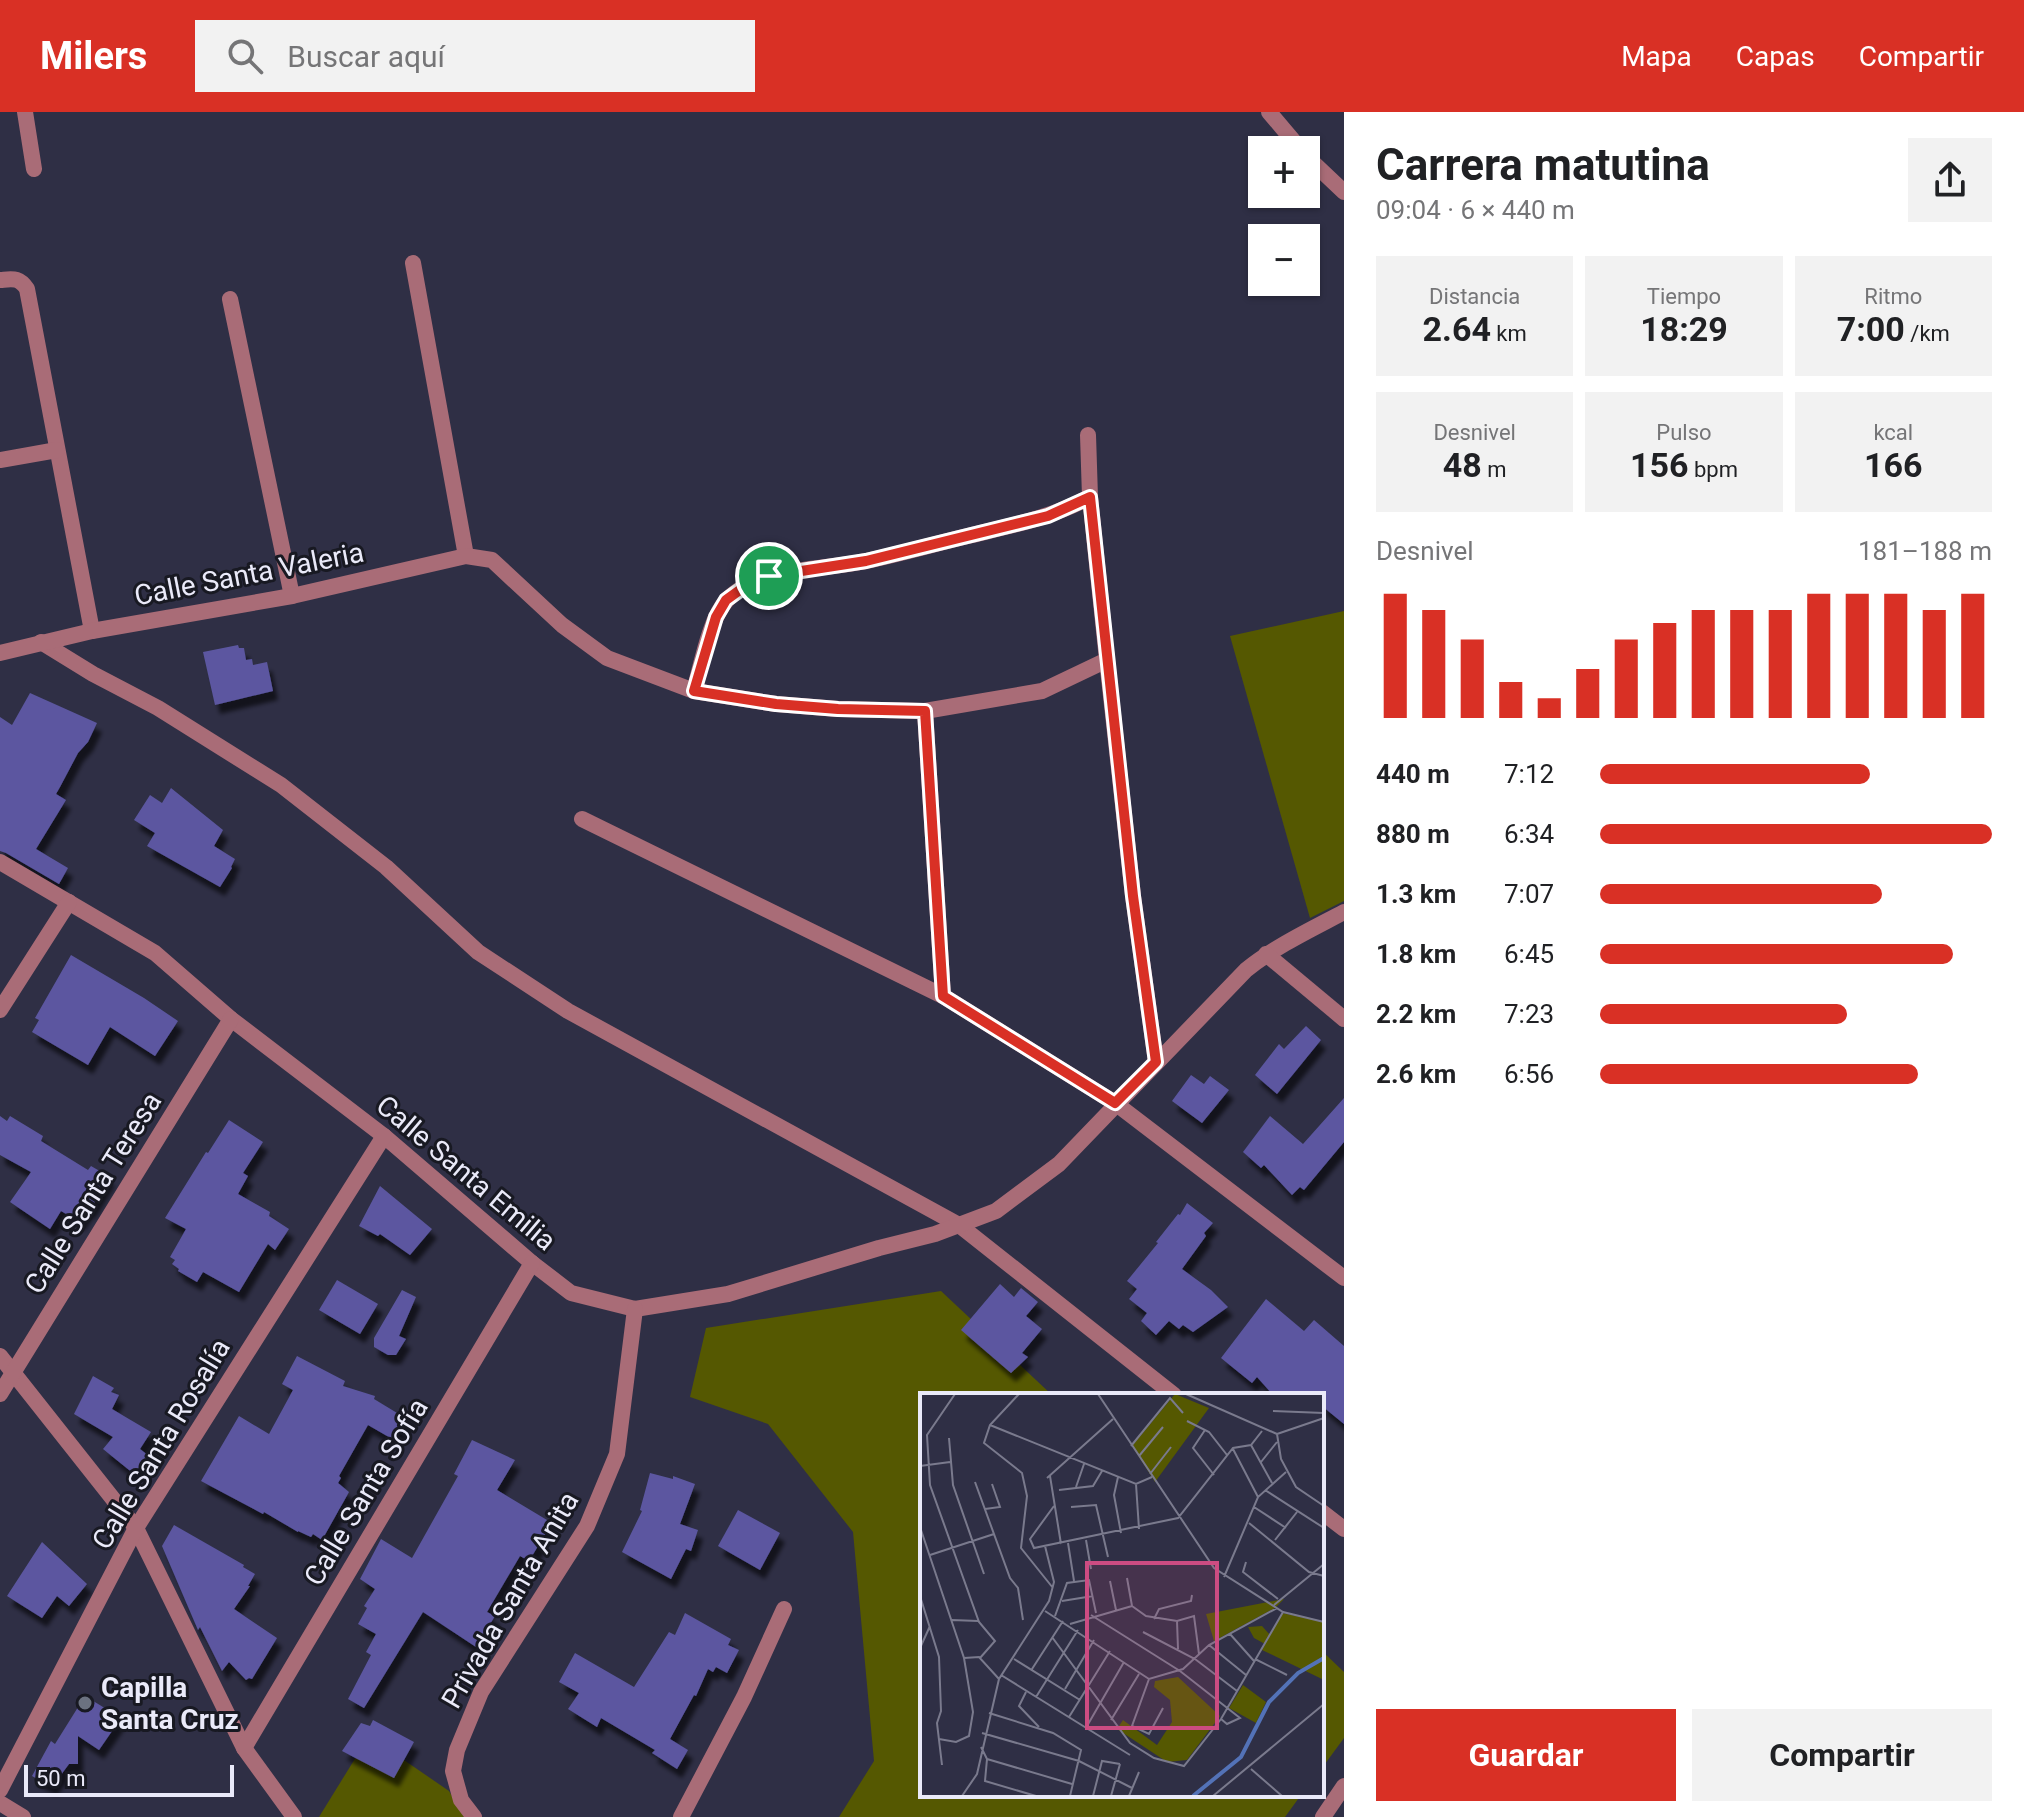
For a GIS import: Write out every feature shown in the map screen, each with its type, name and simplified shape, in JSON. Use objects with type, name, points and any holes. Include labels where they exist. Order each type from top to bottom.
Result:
[{"type":"street","points":[[25,112],[34,169]]},
{"type":"street","points":[[1269,112],[1289,136]]},
{"type":"street","points":[[1320,169],[1344,192]]},
{"type":"street","points":[[413,263],[466,556],[492,560],[562,625],[607,658],[694,691],[776,704],[925,711],[1042,691],[1107,660]]},
{"type":"street","points":[[0,280],[14,279],[23,282],[27,289],[92,631]]},
{"type":"street","points":[[230,299],[292,596]]},
{"type":"street","points":[[1088,435],[1090,497],[1107,660],[1133,896],[1156,1062]]},
{"type":"street","points":[[0,460],[57,450]]},
{"type":"street","points":[[694,691],[716,617],[726,600],[744,587],[769,576],[866,561],[1048,516],[1090,497]]},
{"type":"street","name":"Calle Santa Valeria","points":[[0,653],[92,631],[292,596],[466,556]]},
{"type":"street","points":[[41,642],[158,708],[281,785],[386,867],[478,952],[568,1011],[959,1225],[1171,1393]]},
{"type":"street","points":[[925,711],[943,996]]},
{"type":"street","points":[[582,819],[943,996],[1115,1103],[1344,1278]]},
{"type":"street","name":"Calle Santa Emilia","points":[[0,862],[155,953],[231,1019],[384,1136],[571,1293],[635,1309],[728,1294],[935,1234],[996,1211],[1059,1164],[1246,970],[1266,954],[1344,912]]},
{"type":"street","points":[[0,1010],[69,902]]},
{"type":"street","points":[[1266,954],[1344,1019]]},
{"type":"street","name":"Calle Santa Teresa","points":[[0,1394],[231,1019]]},
{"type":"street","name":"Calle Santa Rosalía","points":[[0,1790],[136,1528],[384,1136]]},
{"type":"street","name":"Calle Santa Sofía","points":[[244,1748],[532,1263]]},
{"type":"street","name":"Privada Santa Anita","points":[[474,1817],[461,1800],[453,1771],[457,1750],[481,1692],[587,1526],[617,1454],[635,1309]]},
{"type":"street","points":[[0,1356],[136,1528],[244,1748],[294,1817]]},
{"type":"street","points":[[1324,1514],[1344,1529]]},
{"type":"street","points":[[681,1817],[744,1697],[784,1609]]},
{"type":"street","points":[[1323,1817],[1344,1786]]},
{"type":"street","points":[[0,1803],[23,1817]]},
{"type":"shaded area","points":[[1344,611],[1344,901],[1310,918],[1230,636]]},
{"type":"shaded area","points":[[941,1291],[1050,1393],[920,1393],[920,1797],[1300,1797],[1285,1817],[839,1817],[874,1761],[853,1532],[768,1424],[690,1397],[706,1328]]},
{"type":"shaded area","points":[[1324,1653],[1344,1672],[1344,1738],[1324,1765]]},
{"type":"shaded area","points":[[369,1736],[449,1791],[464,1817],[319,1817]]},
{"type":"building","points":[[238,645],[244,648],[246,660],[252,659],[253,665],[267,662],[273,691],[215,705],[203,652]]},
{"type":"building","points":[[30,693],[97,723],[56,794],[66,800],[36,849],[68,868],[59,884],[0,851],[0,717],[12,725]]},
{"type":"building","points":[[171,788],[223,830],[214,846],[235,859],[220,887],[147,846],[155,833],[134,820],[150,795],[162,803]]},
{"type":"building","points":[[71,955],[178,1021],[155,1056],[110,1027],[88,1065],[32,1032],[39,1020],[35,1018]]},
{"type":"building","points":[[1306,1026],[1321,1040],[1277,1094],[1255,1075],[1279,1044],[1284,1049]]},
{"type":"building","points":[[1191,1075],[1204,1084],[1210,1076],[1229,1090],[1202,1123],[1172,1101]]},
{"type":"building","points":[[1344,1098],[1344,1142],[1304,1190],[1300,1187],[1292,1195],[1264,1165],[1261,1168],[1243,1152],[1270,1116],[1303,1144]]},
{"type":"building","points":[[0,1116],[7,1121],[10,1116],[43,1136],[41,1141],[88,1170],[91,1166],[110,1177],[80,1222],[61,1211],[50,1229],[10,1202],[31,1172],[0,1155]]},
{"type":"building","points":[[229,1120],[263,1142],[243,1173],[248,1176],[238,1194],[270,1212],[269,1216],[289,1229],[275,1250],[268,1244],[239,1292],[203,1272],[197,1282],[178,1271],[172,1264],[175,1260],[170,1257],[186,1229],[165,1218]]},
{"type":"building","points":[[380,1186],[432,1229],[410,1255],[380,1234],[378,1236],[359,1226]]},
{"type":"building","points":[[1187,1203],[1213,1223],[1182,1269],[1228,1307],[1193,1332],[1183,1325],[1179,1329],[1169,1321],[1156,1335],[1141,1321],[1147,1313],[1129,1299],[1137,1289],[1127,1281]]},
{"type":"building","points":[[337,1280],[378,1304],[360,1334],[319,1310]]},
{"type":"building","points":[[1000,1284],[1014,1297],[1021,1288],[1038,1302],[1026,1316],[1042,1329],[1022,1353],[1028,1357],[1011,1373],[961,1330]]},
{"type":"building","points":[[402,1290],[416,1297],[399,1336],[406,1339],[396,1355],[388,1355],[374,1347],[374,1338]]},
{"type":"building","points":[[1266,1299],[1304,1331],[1314,1320],[1344,1346],[1344,1424],[1324,1408],[1324,1393],[1271,1393],[1257,1377],[1252,1383],[1221,1358]]},
{"type":"building","points":[[297,1356],[345,1381],[343,1386],[375,1396],[374,1399],[407,1419],[394,1440],[368,1425],[339,1476],[338,1483],[349,1492],[322,1540],[313,1534],[311,1537],[298,1532],[201,1481],[239,1416],[269,1434],[293,1390],[282,1384]]},
{"type":"building","points":[[93,1376],[114,1388],[111,1392],[119,1395],[112,1409],[151,1432],[140,1449],[149,1456],[134,1474],[103,1449],[113,1437],[74,1414]]},
{"type":"building","points":[[472,1440],[515,1460],[497,1490],[552,1523],[529,1561],[520,1556],[487,1612],[495,1616],[476,1647],[423,1612],[364,1708],[348,1699],[371,1655],[366,1652],[376,1634],[358,1624],[367,1608],[364,1606],[375,1589],[360,1579],[381,1539],[412,1558],[458,1476],[454,1474]]},
{"type":"building","points":[[650,1473],[673,1479],[673,1476],[695,1484],[680,1524],[698,1530],[691,1551],[686,1549],[671,1579],[622,1552],[642,1511]]},
{"type":"building","points":[[738,1510],[780,1533],[760,1570],[718,1546]]},
{"type":"building","points":[[174,1525],[255,1574],[234,1609],[277,1638],[252,1679],[246,1680],[229,1662],[222,1671],[200,1627],[198,1630],[162,1546]]},
{"type":"building","points":[[42,1542],[87,1584],[69,1606],[57,1596],[42,1618],[7,1596]]},
{"type":"building","points":[[685,1613],[731,1639],[728,1645],[739,1650],[727,1673],[716,1667],[713,1672],[708,1669],[670,1739],[688,1750],[677,1769],[652,1753],[655,1750],[601,1718],[597,1727],[568,1709],[579,1693],[559,1682],[575,1653],[634,1687],[669,1632],[675,1635]]},
{"type":"building","points":[[85,1696],[121,1718],[99,1750],[78,1736],[78,1764],[69,1764],[52,1787],[32,1776],[51,1741],[55,1744]]},
{"type":"building","points":[[373,1720],[414,1742],[394,1778],[342,1751],[361,1723],[370,1726]]},
{"type":"place","name":"Capilla Santa Cruz","points":[[85,1703]]},
{"type":"route","points":[[1090,497],[1133,896],[1156,1062],[1115,1103],[943,996],[925,711],[776,704],[694,691],[716,617],[726,600],[744,587],[769,576],[866,561],[957,539],[1048,516],[1090,497]]}]
